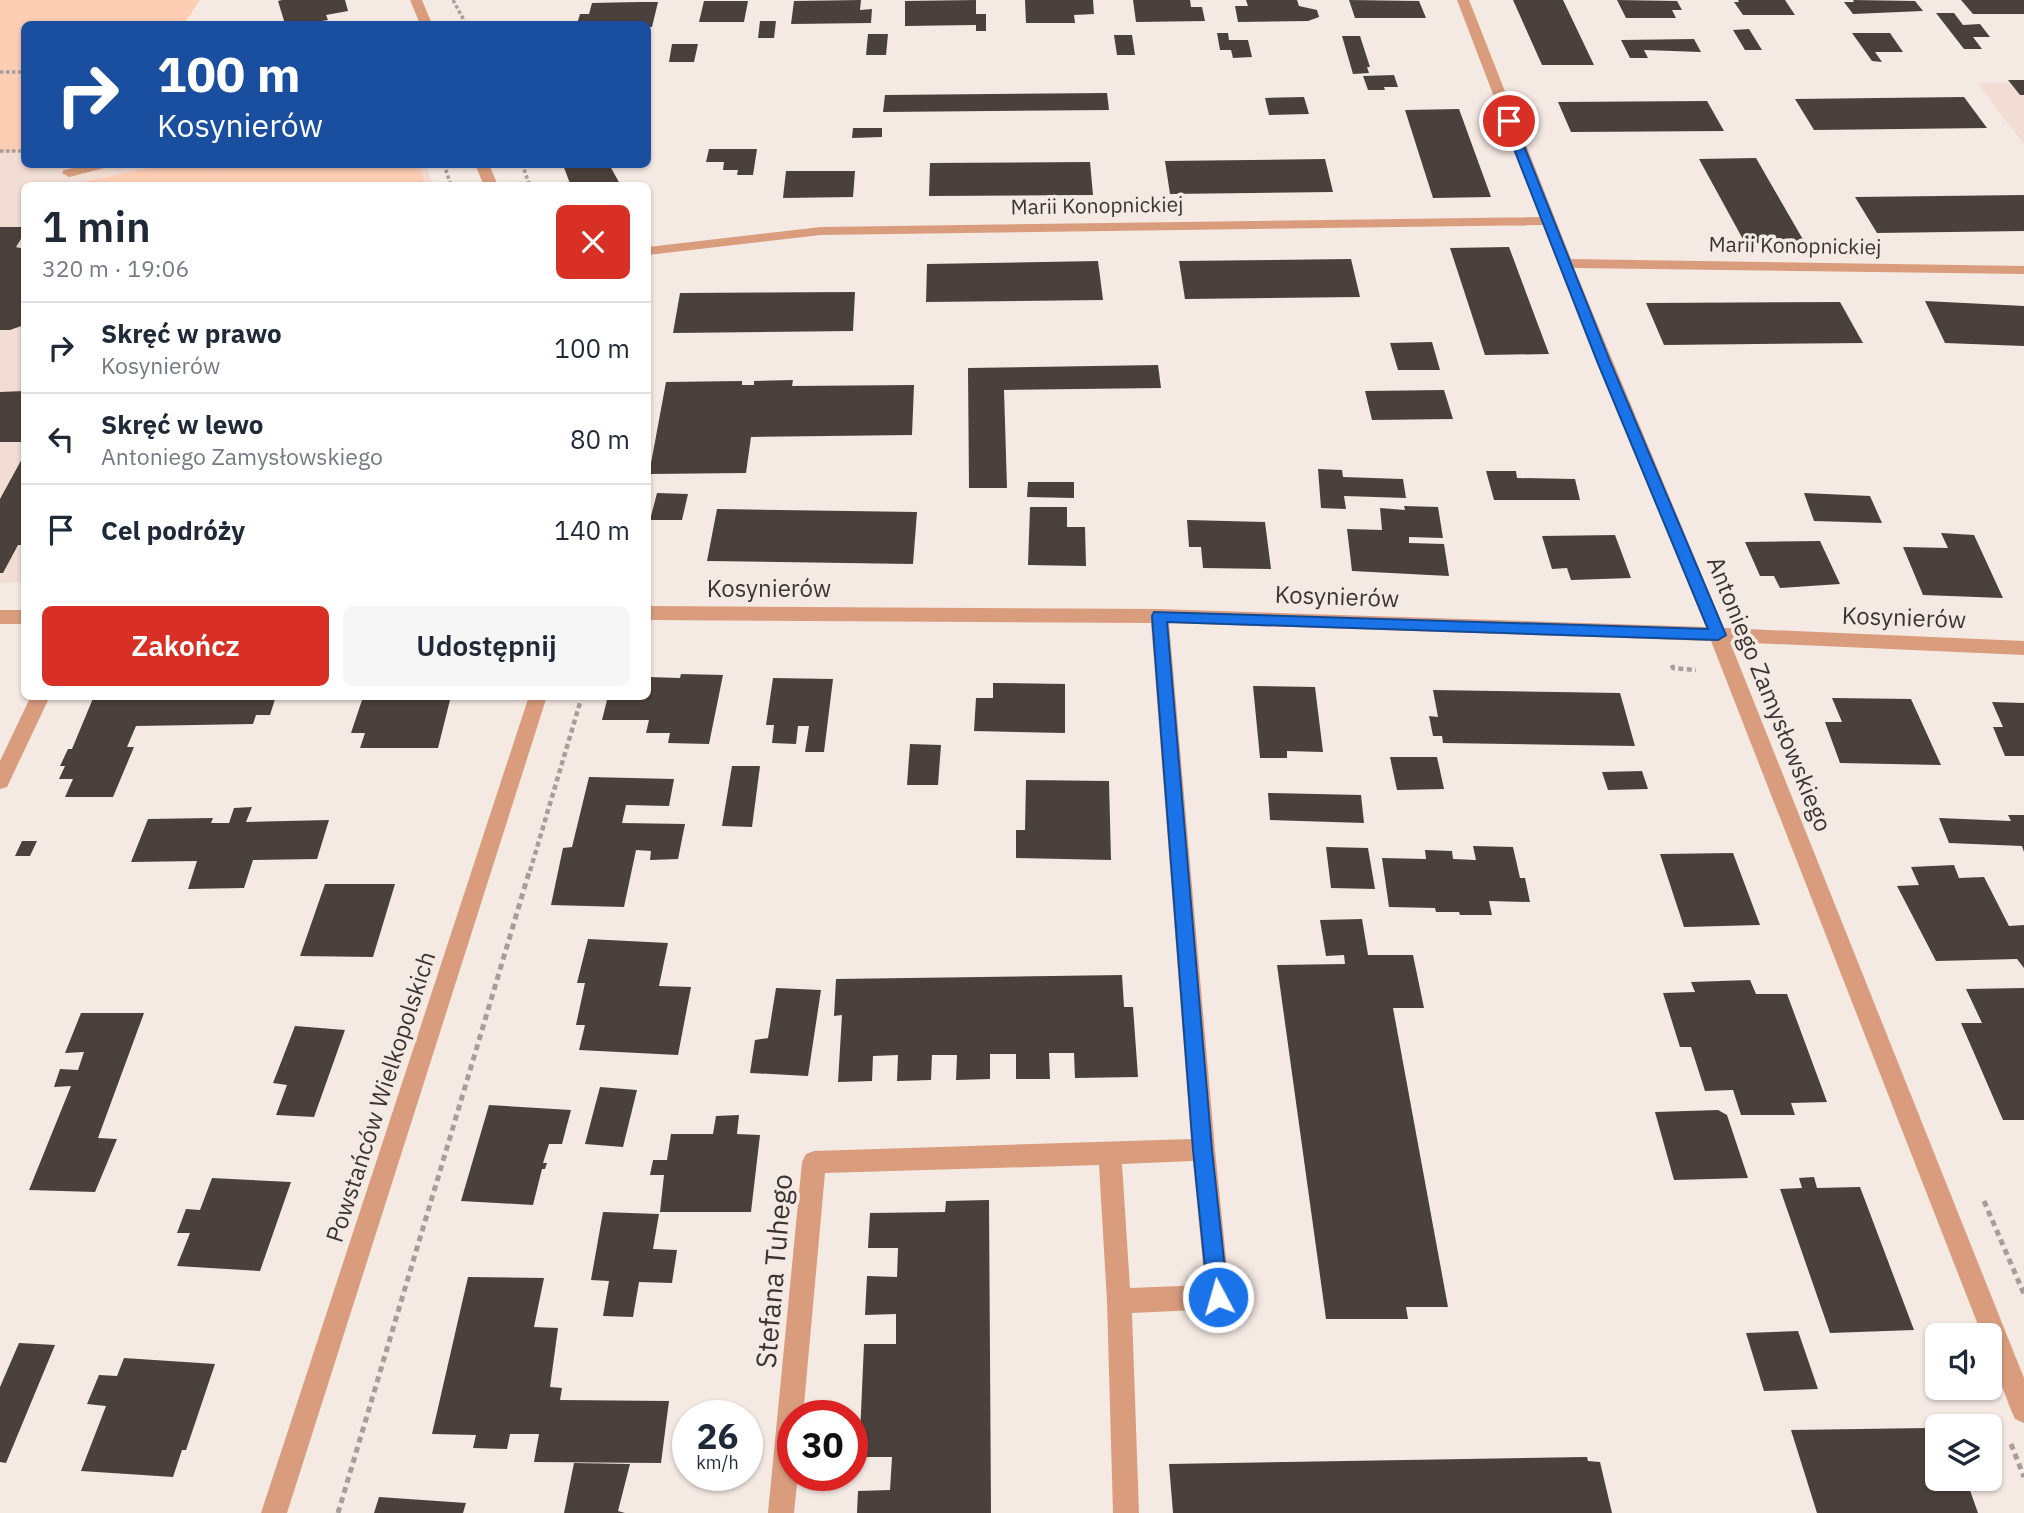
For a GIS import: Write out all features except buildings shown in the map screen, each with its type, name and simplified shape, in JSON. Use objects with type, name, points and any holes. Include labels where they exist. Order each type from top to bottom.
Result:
[{"type":"street","points":[[416,0],[425,21]]},
{"type":"street","name":"Antoniego Zamysłowskiego","points":[[1463,0],[1564,263],[1718,635],[2024,1410]]},
{"type":"street","points":[[69,173],[94,168]]},
{"type":"street","name":"Marii Konopnickiej","points":[[651,251],[821,230],[1548,221]]},
{"type":"street","name":"Marii Konopnickiej","points":[[1564,263],[2024,270]]},
{"type":"street","name":"Kosynierów","points":[[651,613],[1159,616],[2024,648]]},
{"type":"street","points":[[1119,1301],[1218,1297],[1203,1150],[1159,616]]},
{"type":"street","points":[[0,617],[21,617]]},
{"type":"street","points":[[0,781],[39,700]]},
{"type":"street","name":"Powstańców Wielkopolskich","points":[[274,1513],[537,700]]},
{"type":"street","points":[[1126,1513],[1119,1301],[1110,1153],[1203,1150]]},
{"type":"street","name":"Stefana Tuhego","points":[[781,1513],[814,1162],[1110,1153]]},
{"type":"path","points":[[453,0],[464,21]]},
{"type":"path","points":[[0,72],[21,72]]},
{"type":"path","points":[[0,151],[21,151]]},
{"type":"path","points":[[338,1513],[581,700]]},
{"type":"shaded area","points":[[0,0],[200,0],[186,21],[21,21],[21,152],[0,153]]},
{"type":"shaded area","points":[[2024,82],[2024,144],[1977,83]]},
{"type":"shaded area","points":[[21,152],[21,168],[427,168],[432,182],[21,182],[21,582],[0,583],[0,153]]},
{"type":"shaded area","points":[[149,168],[420,168],[425,182],[83,182]]},
{"type":"route","points":[[1218,1297],[1203,1150],[1159,616],[1718,635],[1604,361],[1509,121]]}]
